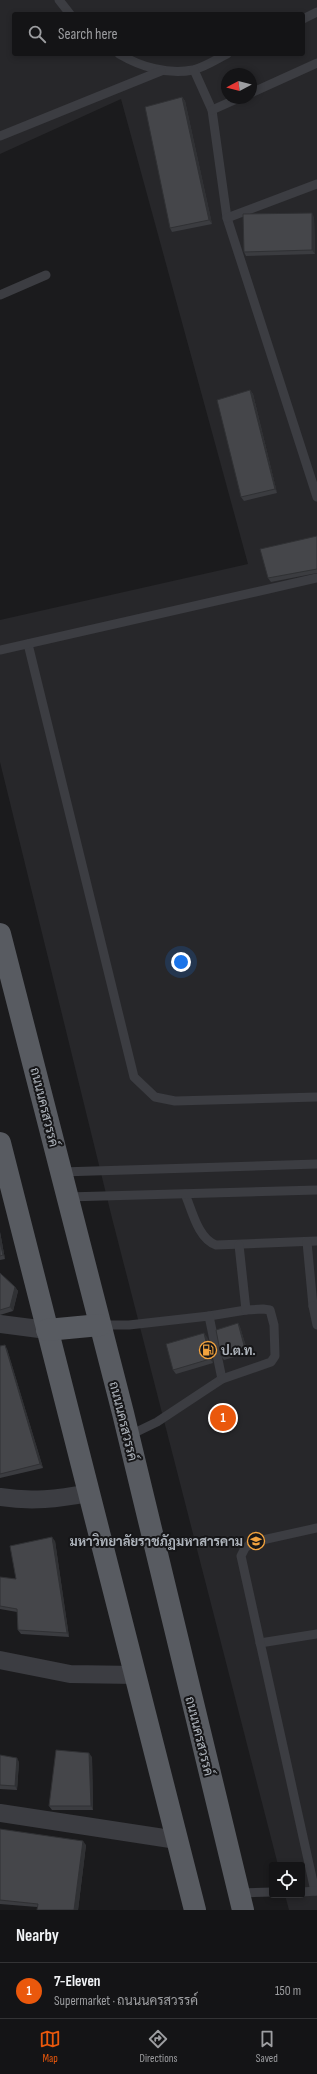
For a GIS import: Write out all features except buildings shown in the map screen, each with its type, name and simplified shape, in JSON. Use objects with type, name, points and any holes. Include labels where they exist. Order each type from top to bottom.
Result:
[{"type":"main road","name":"ถนนนครสวรรค์","points":[[0,934],[62,1172],[66,1197],[128,1436],[240,1901]]},
{"type":"main road","points":[[0,1143],[195,1910]]},
{"type":"main road","points":[[47,1330],[100,1325]]},
{"type":"street","points":[[0,1324],[47,1330]]},
{"type":"street","points":[[0,1497],[25,1501],[62,1498],[89,1493]]},
{"type":"street","points":[[0,1660],[70,1674],[136,1675]]},
{"type":"street","points":[[0,1813],[177,1840]]},
{"type":"lane","points":[[59,0],[68,12]]},
{"type":"lane","points":[[305,18],[317,12]]},
{"type":"lane","points":[[122,56],[130,61],[161,71],[194,70],[223,56]]},
{"type":"lane","points":[[257,90],[317,63]]},
{"type":"lane","points":[[194,70],[212,110],[227,218],[317,497]]},
{"type":"lane","points":[[0,136],[161,71]]},
{"type":"lane","points":[[212,110],[226,104]]},
{"type":"lane","points":[[227,218],[317,184]]},
{"type":"lane","points":[[0,295],[46,275]]},
{"type":"lane","points":[[0,650],[317,578]]},
{"type":"lane","points":[[28,644],[134,1077],[155,1097],[175,1102],[317,1097]]},
{"type":"lane","points":[[62,1172],[317,1164]]},
{"type":"lane","points":[[66,1197],[317,1190]]},
{"type":"lane","points":[[185,1194],[206,1240],[216,1245],[317,1241]]},
{"type":"lane","points":[[307,1242],[317,1325]]},
{"type":"lane","points":[[238,1245],[246,1310]]},
{"type":"lane","points":[[100,1325],[128,1324],[263,1309],[270,1310],[274,1325],[276,1356],[271,1362],[222,1379],[157,1422],[128,1436]]},
{"type":"lane","points":[[209,1316],[222,1379]]},
{"type":"lane","points":[[305,1892],[316,1891],[241,1561],[243,1551],[253,1542],[317,1528]]},
{"type":"lane","points":[[260,1643],[317,1634]]},
{"type":"lane","points":[[240,1901],[269,1893]]},
{"type":"shaded area","name":"มหาวิทยาลัยราชภัฏมหาสารคาม","points":[[0,0],[317,0],[317,1910],[289,1910],[286,1898],[305,1898],[305,1862],[277,1862],[112,1218],[0,762],[0,620],[248,564],[121,99],[0,154]]},
{"type":"place","name":"ป.ต.ท.","points":[[208,1350]]},
{"type":"place","name":"7-Eleven","points":[[223,1418]]},
{"type":"place","name":"มหาวิทยาลัยราชภัฏมหาสารคาม","points":[[256,1541]]}]
